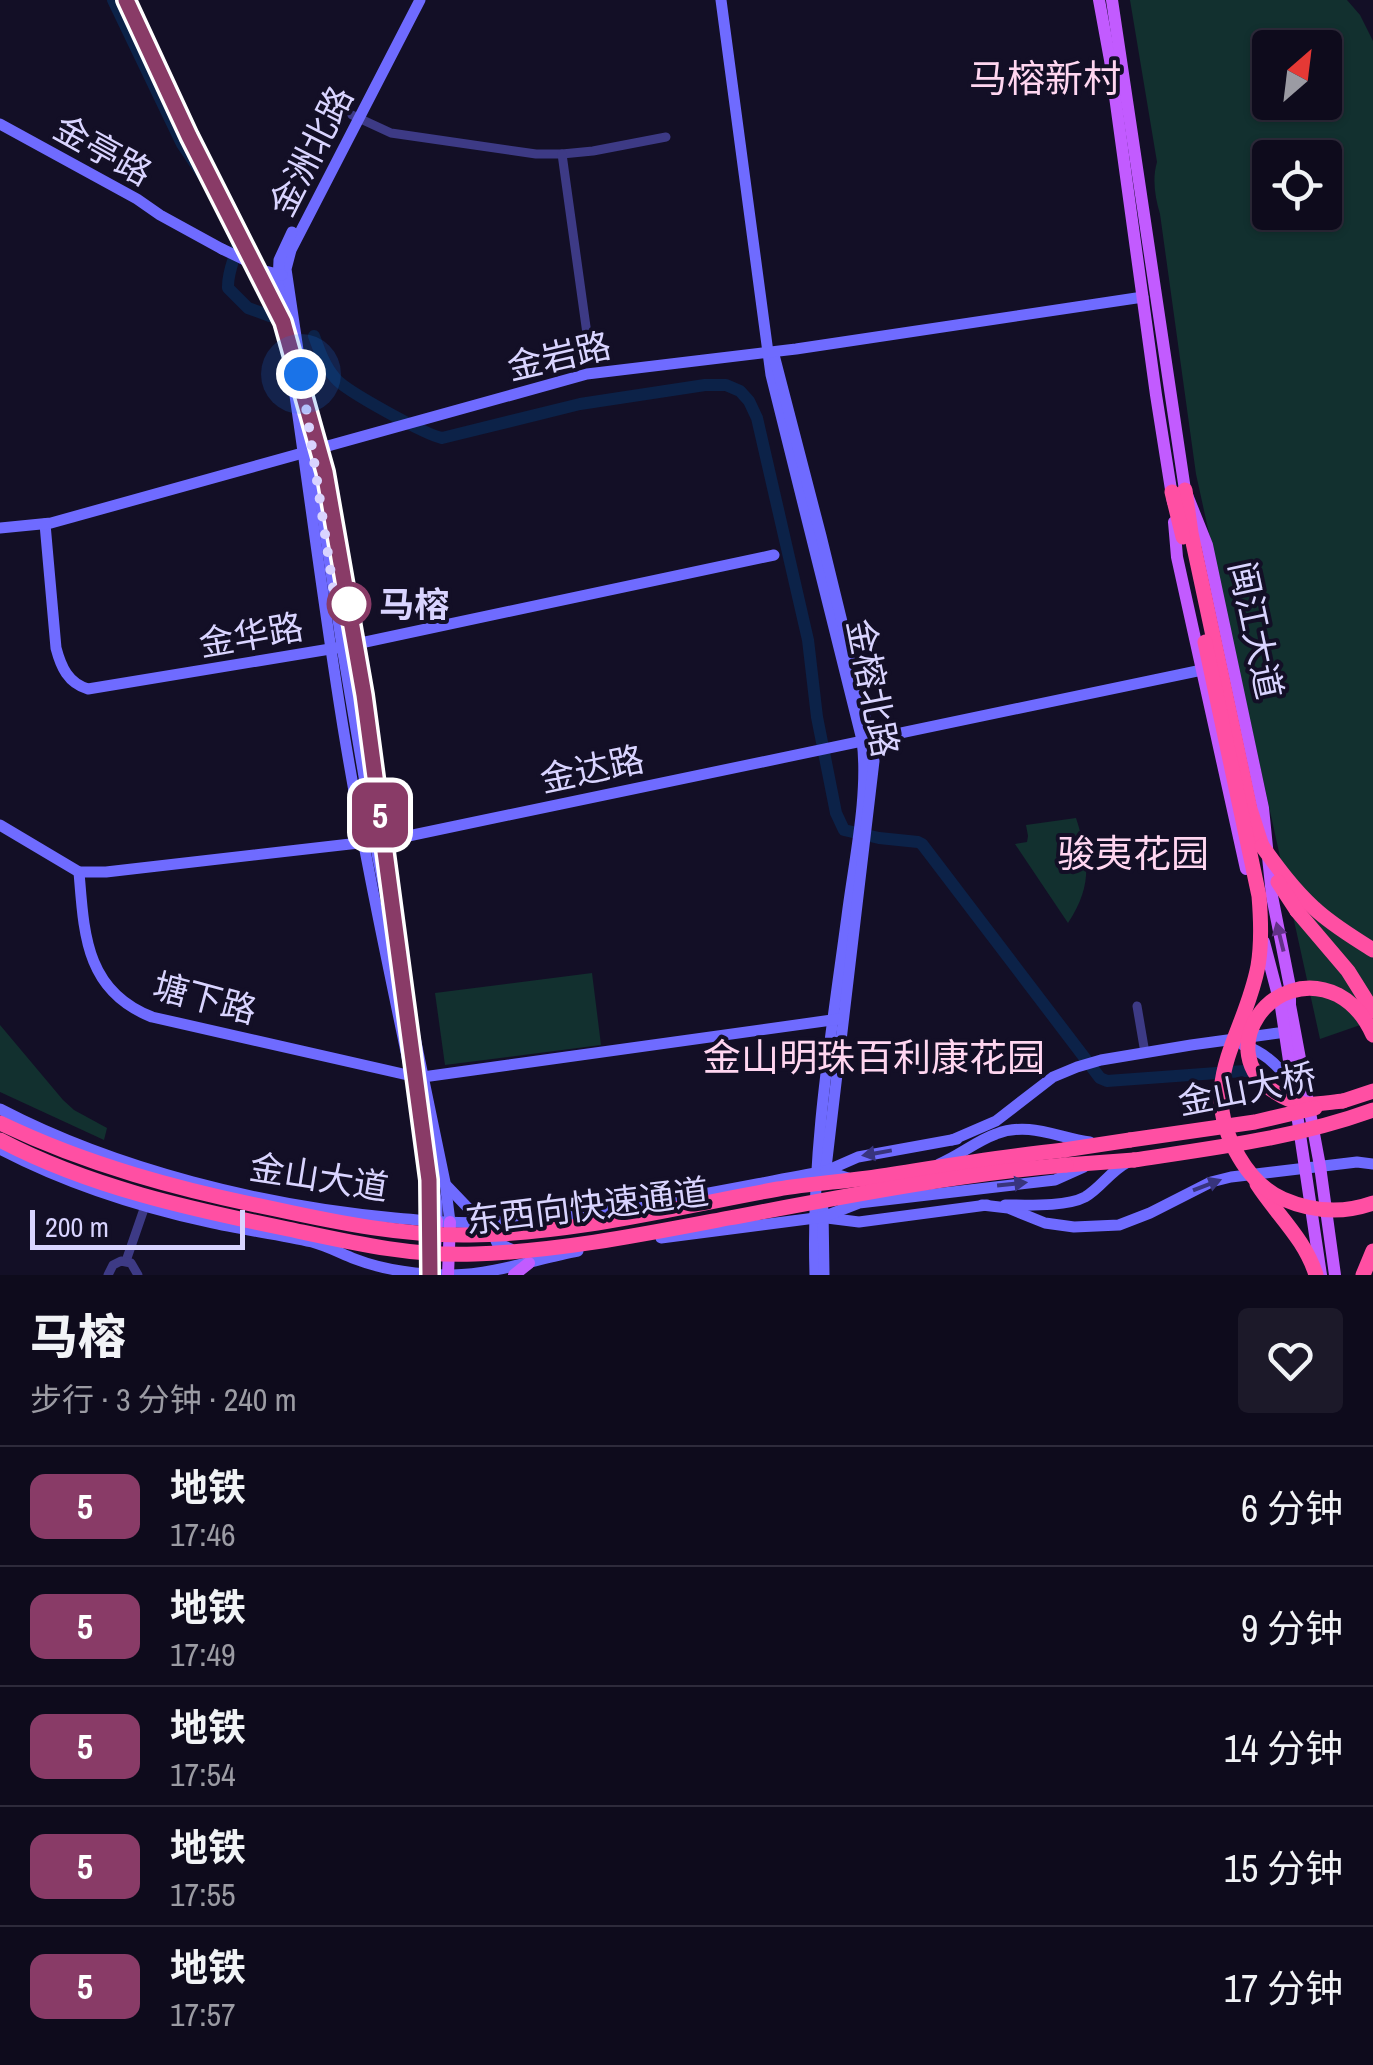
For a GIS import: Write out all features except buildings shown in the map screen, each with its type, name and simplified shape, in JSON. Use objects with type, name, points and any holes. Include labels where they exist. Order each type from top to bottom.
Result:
[{"type":"highway","points":[[1178,491],[1262,927],[1258,965],[1223,1076],[1220,1105],[1226,1135],[1270,1205],[1300,1240],[1319,1275]]},
{"type":"highway","points":[[1209,641],[1262,846],[1288,898],[1348,971],[1373,1011]]},
{"type":"highway","points":[[1262,846],[1313,908],[1373,950]]},
{"type":"highway","points":[[1344,1101],[1305,1104],[1284,1098],[1264,1085],[1250,1065],[1248,1043],[1254,1024],[1266,1005],[1282,993],[1304,988],[1327,990],[1350,1001],[1366,1019],[1373,1035]]},
{"type":"highway","name":"金山大桥","points":[[1130,1140],[1256,1122],[1373,1091]]},
{"type":"highway","name":"金山大桥","points":[[1134,1160],[1258,1142],[1373,1110]]},
{"type":"highway","name":"东西向快速通道","points":[[0,1122],[94,1162],[212,1196],[347,1225],[471,1235],[610,1221],[784,1188],[980,1160],[1134,1160]]},
{"type":"highway","name":"东西向快速通道","points":[[0,1140],[90,1178],[209,1213],[405,1251],[472,1254],[612,1240],[1065,1158],[1130,1140]]},
{"type":"highway","points":[[1255,1181],[1304,1208],[1341,1210],[1373,1202]]},
{"type":"highway","points":[[1363,1275],[1373,1251]]},
{"type":"main road","name":"金洲北路","points":[[411,0],[282,275],[336,648],[417,1076],[436,1204],[444,1221]]},
{"type":"main road","name":"金洲北路","points":[[355,116],[420,0]]},
{"type":"main road","name":"金榕北路","points":[[721,0],[768,338],[781,373],[866,739],[863,825],[818,1218]]},
{"type":"main road","name":"闽江大道","points":[[1099,0],[1156,394],[1178,491],[1207,545],[1263,808],[1272,896],[1288,974],[1293,1089],[1313,1167],[1319,1275]]},
{"type":"main road","name":"闽江大道","points":[[1112,0],[1178,491],[1177,556],[1291,1032],[1335,1275]]},
{"type":"main road","name":"金亭路","points":[[0,124],[137,198],[160,215],[282,275]]},
{"type":"main road","name":"金岩路","points":[[0,528],[45,524],[587,374],[771,352],[1143,296]]},
{"type":"main road","name":"金华路","points":[[45,524],[56,648],[65,672],[82,688],[96,689],[336,648],[774,555]]},
{"type":"main road","name":"金达路","points":[[79,872],[370,842],[1202,670]]},
{"type":"main road","points":[[0,825],[79,872]]},
{"type":"main road","name":"塘下路","points":[[79,872],[83,926],[94,962],[111,988],[137,1010],[152,1017],[417,1076],[838,1019]]},
{"type":"main road","points":[[952,1140],[996,1121],[1053,1077],[1077,1067],[1101,1060],[1291,1032]]},
{"type":"main road","points":[[1218,1043],[1256,1050],[1282,1072],[1293,1089]]},
{"type":"main road","name":"金洲北路","points":[[417,1076],[445,1182],[444,1221]]},
{"type":"main road","name":"金山大道","points":[[0,1109],[62,1139],[129,1163],[213,1186],[318,1208],[444,1221],[497,1222],[593,1212],[821,1172],[860,1181],[913,1173],[946,1162],[999,1132],[1022,1128],[1106,1144]]},
{"type":"main road","points":[[821,1172],[858,1156],[999,1132]]},
{"type":"main road","name":"金山大道","points":[[0,1149],[87,1187],[145,1206],[261,1234],[313,1242],[372,1264],[441,1275],[482,1274],[546,1257],[659,1238],[818,1218],[859,1203],[1056,1180],[1104,1162]]},
{"type":"main road","points":[[818,1218],[859,1222],[982,1205],[1063,1203],[1082,1199],[1117,1168],[1134,1160]]},
{"type":"main road","points":[[982,1205],[1008,1208],[1045,1223],[1074,1227],[1119,1225],[1211,1182],[1254,1173],[1357,1162],[1373,1164]]},
{"type":"main road","points":[[445,1182],[469,1209],[497,1222],[497,1243],[546,1257]]},
{"type":"main road","points":[[313,1242],[318,1208]]},
{"type":"main road","points":[[815,1275],[818,1218]]},
{"type":"main road","points":[[818,1218],[824,1275]]},
{"type":"main road","points":[[441,1275],[444,1221]]},
{"type":"main road","points":[[514,1275],[530,1263]]},
{"type":"street","points":[[355,116],[398,134],[536,154],[593,151],[666,136]]},
{"type":"street","points":[[562,154],[588,341]]},
{"type":"street","points":[[1137,1006],[1145,1053]]},
{"type":"street","points":[[126,1261],[145,1206]]},
{"type":"street","points":[[108,1275],[113,1264],[126,1261],[135,1266],[138,1275]]},
{"type":"green space","points":[[1130,0],[1347,0],[1360,15],[1373,41],[1373,1038],[1366,1023],[1320,1039],[1196,474],[1155,175],[1157,162]]},
{"type":"green space","points":[[1076,818],[1086,872],[1082,896],[1068,923],[1015,844],[1027,842],[1026,825]]},
{"type":"green space","points":[[592,973],[601,1045],[445,1065],[435,993]]},
{"type":"green space","points":[[0,1025],[63,1100],[107,1128],[104,1140],[0,1092]]},
{"type":"waterway","points":[[113,0],[182,144],[239,229],[228,288],[248,308],[270,316]]},
{"type":"waterway","points":[[314,336],[329,369],[343,385],[442,438],[580,404],[705,385],[726,385],[740,391],[757,418],[808,640],[817,717],[836,813],[844,830],[922,844],[1100,1078],[1107,1081],[1258,1070]]},
{"type":"metro line","name":"5","points":[[126,0],[283,322],[325,472],[364,695],[429,1180],[430,1275]]},
{"type":"place","name":"马榕","points":[[349,604]]},
{"type":"district","name":"马榕新村","points":[[1045,78]]},
{"type":"district","name":"骏夷花园","points":[[1133,853]]},
{"type":"district","name":"金山明珠百利康花园","points":[[874,1057]]},
{"type":"route","points":[[301,374],[337,614],[349,604]]}]
